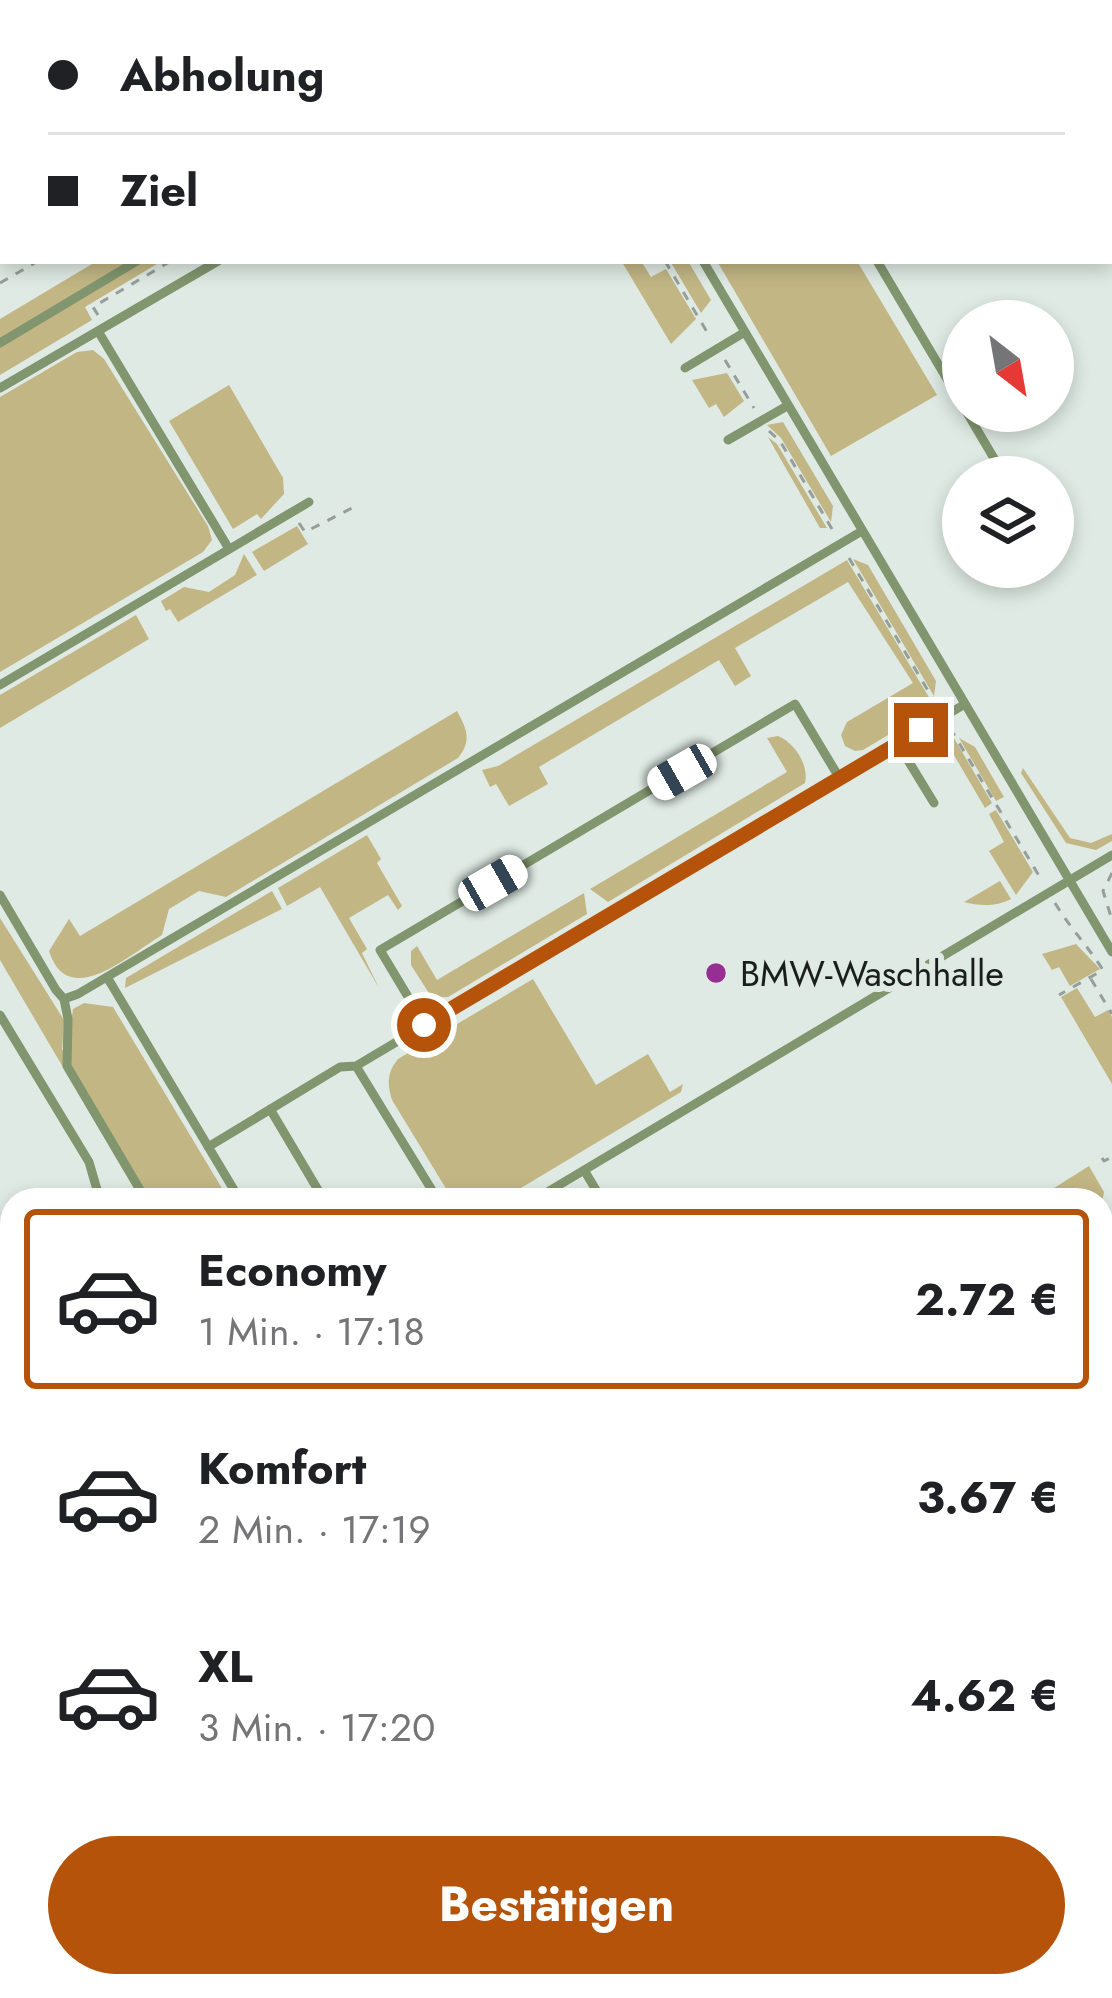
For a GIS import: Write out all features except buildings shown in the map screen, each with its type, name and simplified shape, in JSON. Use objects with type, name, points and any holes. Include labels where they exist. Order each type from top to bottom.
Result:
[{"type":"lane","points":[[0,343],[132,264]]},
{"type":"lane","points":[[0,388],[213,264]]},
{"type":"lane","points":[[705,264],[1112,952]]},
{"type":"lane","points":[[879,264],[942,372]]},
{"type":"lane","points":[[102,329],[229,549]]},
{"type":"lane","points":[[685,368],[745,332]]},
{"type":"lane","points":[[728,440],[788,406]]},
{"type":"lane","points":[[0,685],[309,502]]},
{"type":"lane","points":[[64,998],[862,531]]},
{"type":"lane","points":[[424,1025],[380,950],[795,704],[840,779]]},
{"type":"lane","points":[[208,1147],[340,1067],[356,1066],[965,704]]},
{"type":"lane","points":[[898,744],[934,803]]},
{"type":"lane","points":[[554,1188],[1112,855]]},
{"type":"lane","points":[[0,895],[64,998],[67,1066],[139,1188]]},
{"type":"lane","points":[[107,976],[233,1188]]},
{"type":"lane","points":[[0,1015],[89,1162],[97,1188]]},
{"type":"lane","points":[[356,1066],[431,1188]]},
{"type":"lane","points":[[270,1109],[317,1188]]},
{"type":"lane","points":[[584,1170],[595,1188]]},
{"type":"path","points":[[0,283],[33,264]]},
{"type":"path","points":[[102,329],[93,308],[166,264]]},
{"type":"path","points":[[667,264],[762,421],[780,441],[1075,937],[1085,942],[1103,970],[1059,994]]},
{"type":"path","points":[[298,522],[305,532],[352,508]]},
{"type":"path","points":[[1112,873],[1103,900],[1112,920]]},
{"type":"path","points":[[1090,977],[1112,1014]]},
{"type":"path","points":[[1102,1158],[1112,1157]]},
{"type":"shaded area","points":[[92,264],[157,264],[85,307],[92,320],[0,375],[0,319]]},
{"type":"shaded area","points":[[623,264],[643,264],[651,277],[666,269],[696,319],[671,344]]},
{"type":"shaded area","points":[[672,264],[690,264],[711,300],[701,313]]},
{"type":"shaded area","points":[[719,264],[859,264],[937,395],[831,456]]},
{"type":"shaded area","points":[[93,350],[104,359],[208,526],[212,540],[203,552],[0,672],[0,397],[77,352]]},
{"type":"shaded area","points":[[727,373],[744,401],[724,417],[716,404],[709,408],[692,380]]},
{"type":"shaded area","points":[[229,385],[283,478],[284,494],[261,519],[257,514],[233,529],[169,421]]},
{"type":"shaded area","points":[[783,422],[833,506],[831,522],[781,438],[767,425]]},
{"type":"shaded area","points":[[768,437],[777,444],[827,528],[820,528]]},
{"type":"shaded area","points":[[297,526],[308,544],[264,571],[252,552]]},
{"type":"shaded area","points":[[244,554],[257,575],[178,622],[170,609],[166,611],[161,601],[184,587],[209,592],[235,575]]},
{"type":"shaded area","points":[[853,559],[868,565],[936,681],[934,696]]},
{"type":"shaded area","points":[[847,560],[930,699],[920,716],[863,750],[845,746],[841,735],[847,722],[913,683],[848,582],[735,648],[751,676],[735,686],[719,660],[539,767],[548,784],[509,806],[496,784],[490,787],[482,770],[498,766]]},
{"type":"shaded area","points":[[136,615],[149,639],[0,728],[0,695]]},
{"type":"shaded area","points":[[457,711],[467,735],[458,758],[226,897],[199,891],[169,909],[162,935],[117,965],[84,978],[70,977],[58,968],[49,951],[69,919],[80,936]]},
{"type":"shaded area","points":[[778,736],[799,755],[805,783],[608,902],[590,889],[787,772],[767,738]]},
{"type":"shaded area","points":[[944,738],[954,738],[992,803],[985,808]]},
{"type":"shaded area","points":[[959,738],[975,747],[1004,797],[996,801]]},
{"type":"shaded area","points":[[1023,768],[1070,838],[1091,843],[1112,834],[1112,841],[1096,850],[1066,843],[1021,773]]},
{"type":"shaded area","points":[[996,810],[1033,872],[1016,895],[989,851],[1004,842],[989,814]]},
{"type":"shaded area","points":[[367,835],[402,906],[398,910],[388,895],[349,918],[367,949],[362,953],[379,988],[320,887],[287,906],[278,888]]},
{"type":"shaded area","points":[[1000,881],[1011,899],[988,905],[964,902]]},
{"type":"shaded area","points":[[272,891],[282,909],[125,988],[126,978]]},
{"type":"shaded area","points":[[584,893],[587,914],[448,997],[432,998],[411,965],[411,951],[417,946],[437,980]]},
{"type":"shaded area","points":[[0,918],[64,1020],[62,1050],[67,1051],[73,1009],[84,1003],[113,1007],[222,1188],[134,1188],[0,960]]},
{"type":"shaded area","points":[[1076,944],[1100,969],[1070,986],[1059,967],[1052,970],[1042,954]]},
{"type":"shaded area","points":[[533,979],[596,1085],[648,1054],[670,1092],[683,1084],[681,1092],[521,1188],[446,1188],[392,1100],[390,1073],[398,1059]]},
{"type":"shaded area","points":[[1077,988],[1095,1017],[1108,1010],[1112,1017],[1112,1084],[1061,997]]},
{"type":"shaded area","points":[[1089,1166],[1102,1188],[1054,1188]]},
{"type":"place","name":"BMW-Waschhalle","points":[[716,973]]},
{"type":"route","points":[[424,1025],[921,730]]}]
